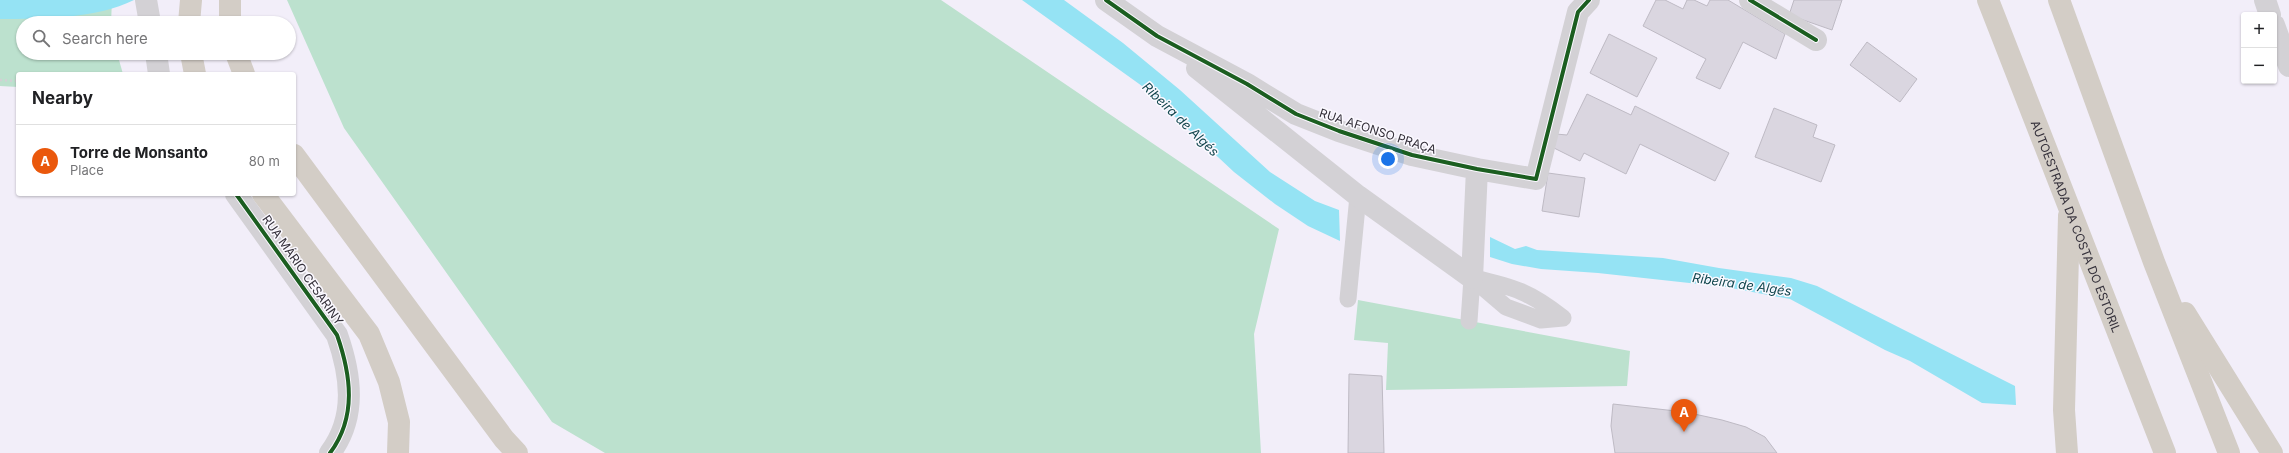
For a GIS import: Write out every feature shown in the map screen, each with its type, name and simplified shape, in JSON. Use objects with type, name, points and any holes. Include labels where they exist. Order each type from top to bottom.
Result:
[{"type":"highway","points":[[190,16],[191,0]]},
{"type":"highway","points":[[230,0],[230,16]]},
{"type":"highway","name":"AUTOESTRADA DA COSTA DO ESTORIL","points":[[1988,0],[2165,453]]},
{"type":"highway","points":[[2059,0],[2154,262],[2229,453]]},
{"type":"highway","points":[[192,60],[195,72]]},
{"type":"highway","points":[[239,60],[243,72]]},
{"type":"highway","points":[[296,158],[504,439],[517,453]]},
{"type":"highway","points":[[265,196],[369,334],[389,382],[399,422],[398,453]]},
{"type":"highway","points":[[2067,453],[2064,410],[2069,206]]},
{"type":"highway","points":[[2154,262],[2272,453]]},
{"type":"street","points":[[146,0],[149,16]]},
{"type":"street","name":"RUA AFONSO PRAÇA","points":[[1106,0],[1158,36],[1247,84],[1296,114],[1339,131],[1412,155],[1477,169],[1536,179],[1578,12],[1589,0]]},
{"type":"street","points":[[1750,0],[1816,40]]},
{"type":"street","points":[[2265,0],[2269,12]]},
{"type":"street","points":[[2277,33],[2289,66]]},
{"type":"street","points":[[1158,36],[1358,196],[1472,278]]},
{"type":"street","points":[[157,60],[159,72]]},
{"type":"street","points":[[1472,278],[1477,169]]},
{"type":"street","name":"RUA MÁRIO CESARINY","points":[[237,196],[337,335],[346,362],[349,390],[347,418],[338,442],[330,453]]},
{"type":"lane","points":[[1348,299],[1358,196]]},
{"type":"lane","points":[[1469,322],[1472,278],[1512,287],[1539,299],[1563,318]]},
{"type":"path","points":[[0,80],[16,81]]},
{"type":"green space","points":[[0,0],[112,0],[111,16],[16,16],[16,60],[119,60],[122,72],[16,72],[16,87],[0,86]]},
{"type":"green space","points":[[287,0],[941,0],[1279,229],[1254,334],[1261,453],[605,453],[552,422],[344,128],[296,20],[296,16],[294,16]]},
{"type":"green space","points":[[1358,300],[1630,351],[1627,386],[1386,390],[1388,343],[1354,340]]},
{"type":"water","points":[[0,0],[134,0],[103,11],[74,16],[16,16],[16,19],[0,19]]},
{"type":"water","name":"Ribeira de Algés","points":[[1022,0],[1064,0],[1123,43],[1180,90],[1270,172],[1315,201],[1339,210],[1340,241],[1308,226],[1275,204],[1234,172],[1142,86]]},
{"type":"water","name":"Ribeira de Algés","points":[[1490,237],[1515,249],[1526,246],[1537,250],[1663,258],[1719,268],[1791,278],[1817,286],[2015,386],[2016,405],[1982,403],[1910,361],[1885,350],[1790,299],[1726,287],[1598,273],[1541,269],[1512,264],[1490,257]]},
{"type":"building","points":[[1656,0],[1665,0],[1683,9],[1687,0],[1694,0],[1707,6],[1710,0],[1728,0],[1785,34],[1776,59],[1743,42],[1720,89],[1696,78],[1706,59],[1643,26]]},
{"type":"building","points":[[1794,0],[1842,0],[1832,30],[1789,15]]},
{"type":"building","points":[[1609,34],[1657,58],[1637,97],[1590,73]]},
{"type":"building","points":[[1867,42],[1917,79],[1900,102],[1850,65]]},
{"type":"building","points":[[1587,94],[1631,115],[1635,106],[1729,153],[1715,181],[1640,144],[1626,174],[1584,153],[1580,161],[1554,148],[1556,134],[1567,135]]},
{"type":"building","points":[[1774,108],[1817,125],[1813,137],[1835,145],[1821,182],[1755,157]]},
{"type":"building","points":[[1548,173],[1585,178],[1579,217],[1542,211]]},
{"type":"building","points":[[1349,374],[1382,376],[1384,453],[1348,453]]},
{"type":"building","points":[[1613,404],[1685,412],[1746,427],[1765,437],[1777,453],[1615,453],[1611,426]]},
{"type":"cycle path","points":[[1106,0],[1157,36],[1247,84],[1296,114],[1339,131],[1412,155],[1477,169],[1536,179],[1578,12],[1589,0]]},
{"type":"cycle path","points":[[1750,0],[1816,40]]},
{"type":"cycle path","points":[[237,196],[337,335],[346,365],[349,396],[348,410],[344,425],[339,439],[330,453]]},
{"type":"place","name":"Torre de Monsanto","points":[[1684,432]]}]
